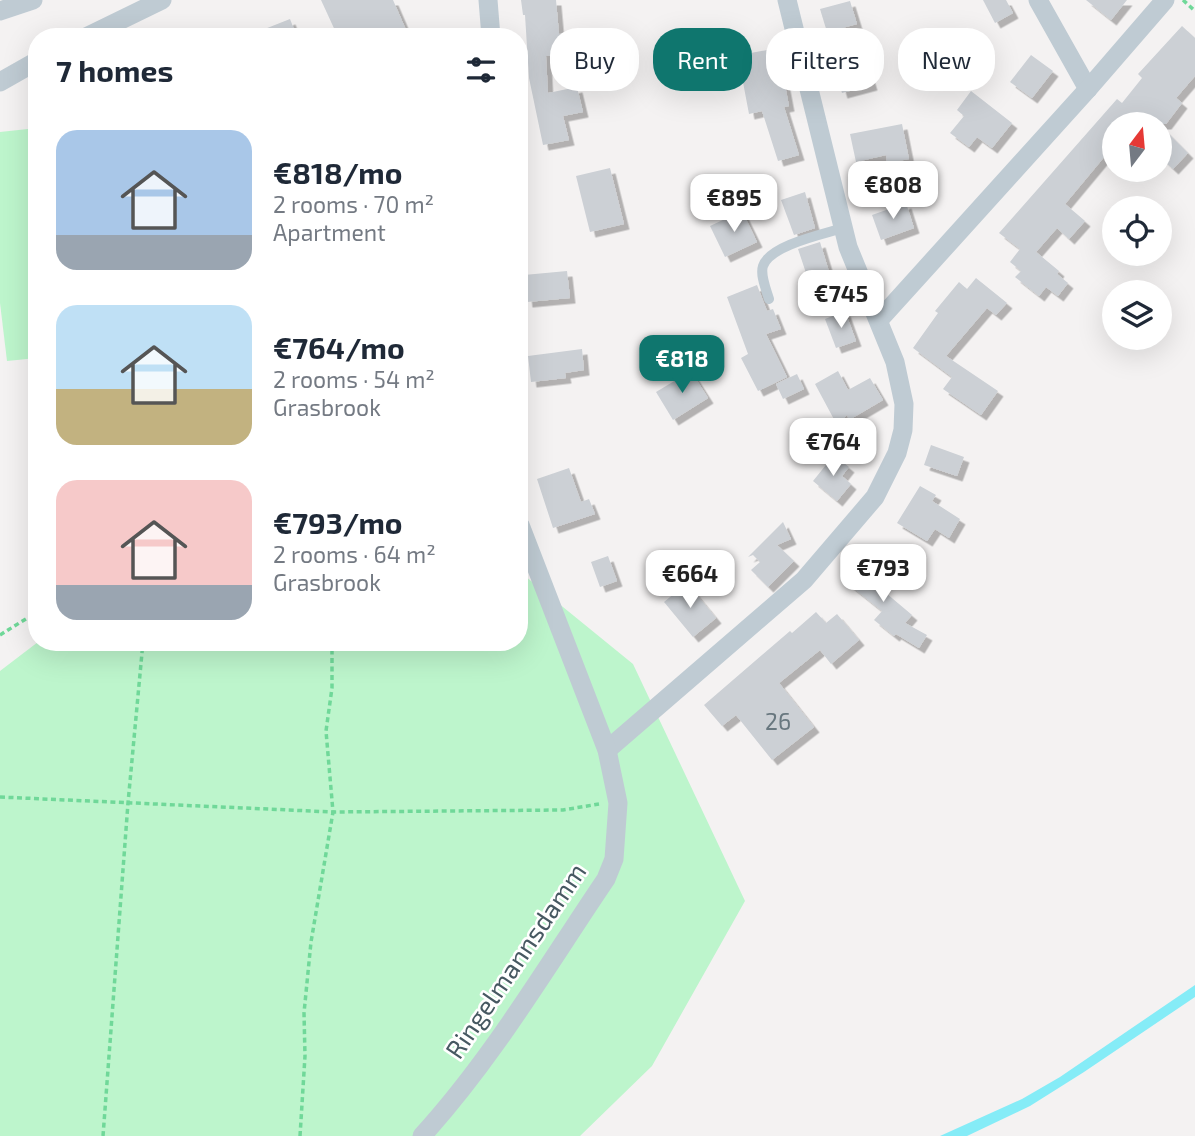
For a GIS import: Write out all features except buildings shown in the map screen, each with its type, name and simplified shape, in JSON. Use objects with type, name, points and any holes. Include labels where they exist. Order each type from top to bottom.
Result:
[{"type":"street","points":[[0,11],[33,0]]},
{"type":"street","points":[[104,28],[162,0]]},
{"type":"street","points":[[488,0],[490,28]]},
{"type":"street","points":[[607,750],[804,580],[875,497],[897,453],[904,430],[904,404],[895,362],[880,319],[848,247],[787,0]]},
{"type":"street","points":[[1038,0],[1088,89]]},
{"type":"street","points":[[880,319],[1088,89],[1164,0]]},
{"type":"street","points":[[0,82],[28,66]]},
{"type":"street","name":"Ringelmannsdamm","points":[[422,1136],[509,1026],[606,879],[614,859],[618,803],[607,750],[528,546]]},
{"type":"lane","points":[[769,299],[762,266],[769,257],[801,240],[843,228]]},
{"type":"path","points":[[1183,0],[1195,11]]},
{"type":"path","points":[[0,635],[28,618]]},
{"type":"path","points":[[103,1136],[142,651]]},
{"type":"path","points":[[300,1136],[305,1056],[304,1013],[333,812],[326,731],[332,688],[332,651]]},
{"type":"path","points":[[0,797],[333,812],[563,810],[618,803]]},
{"type":"green space","points":[[28,129],[28,359],[7,361],[0,303],[0,132]]},
{"type":"green space","points":[[528,579],[633,664],[745,901],[652,1066],[580,1136],[0,1136],[0,671],[28,650],[528,651]]},
{"type":"water","points":[[1195,985],[1195,997],[1030,1106],[967,1136],[940,1136],[1022,1099],[1060,1077]]}]
